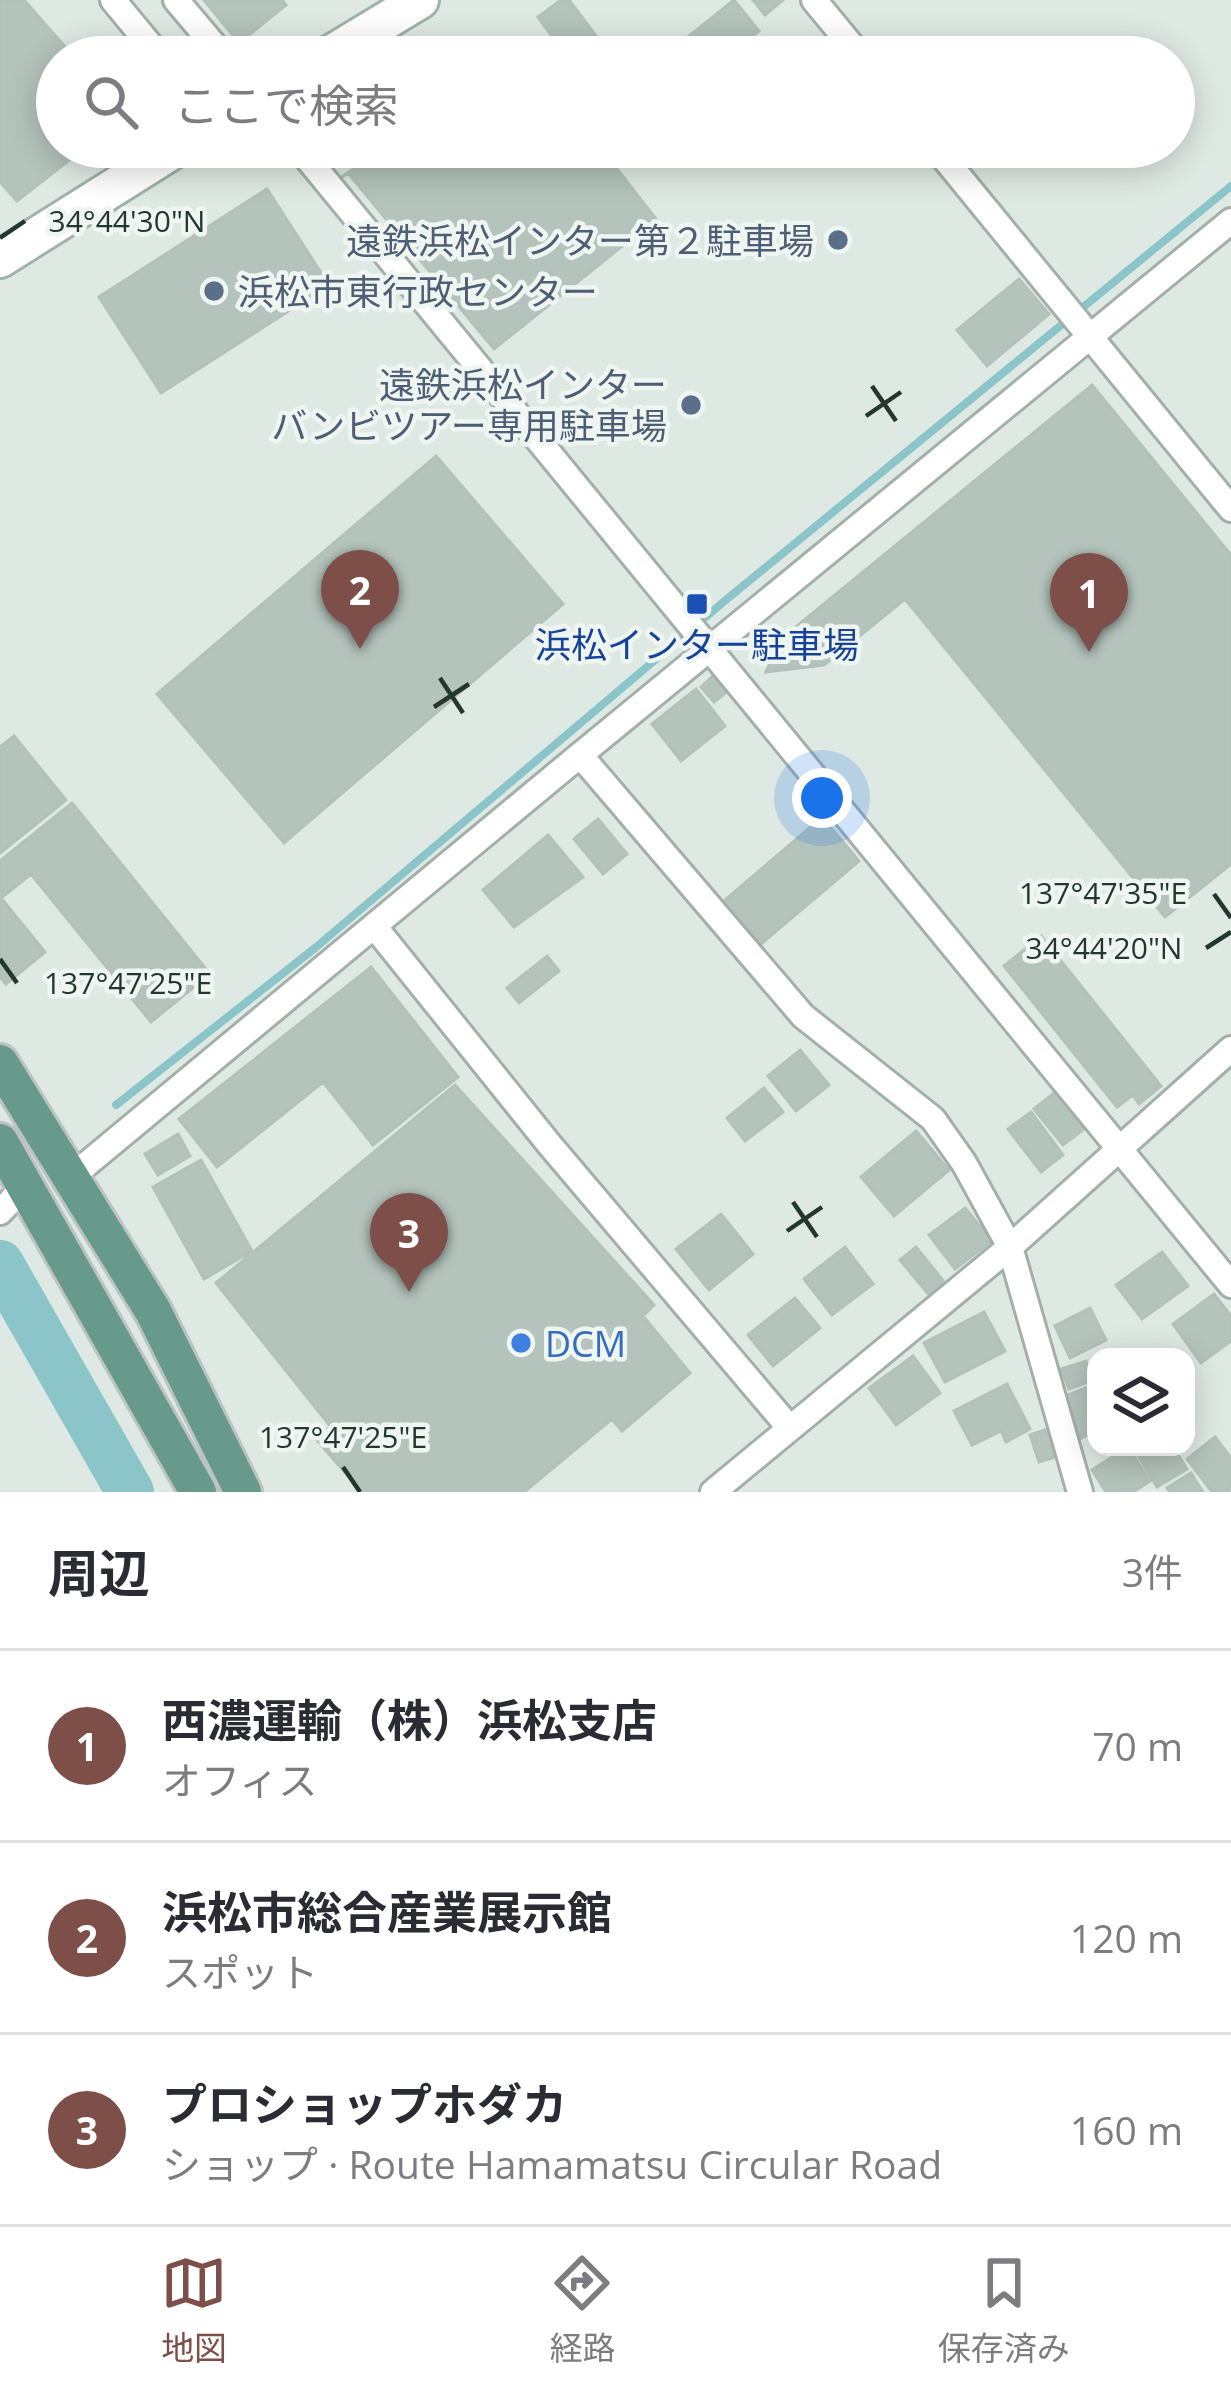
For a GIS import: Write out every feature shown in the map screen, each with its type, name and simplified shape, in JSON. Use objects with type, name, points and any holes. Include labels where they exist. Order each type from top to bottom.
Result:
[{"type":"main road","points":[[361,36],[420,0]]},
{"type":"main road","points":[[0,259],[145,168]]},
{"type":"main road","points":[[0,1063],[153,1312],[243,1492]]},
{"type":"main road","points":[[0,1142],[11,1201],[198,1492]]},
{"type":"street","points":[[113,0],[143,36]]},
{"type":"street","points":[[176,0],[206,36]]},
{"type":"street","points":[[814,0],[844,36]]},
{"type":"street","points":[[315,168],[1231,1285]]},
{"type":"street","points":[[952,168],[1231,509]]},
{"type":"street","points":[[70,1178],[580,755],[705,645],[1087,331],[1231,221]]},
{"type":"street","points":[[580,755],[803,1016],[933,1119],[1010,1247],[1080,1492]]},
{"type":"street","points":[[374,926],[549,1144],[788,1426]]},
{"type":"street","points":[[713,1492],[1010,1247],[1231,1049]]},
{"type":"building","points":[[0,0],[24,0],[56,36],[36,36],[36,168],[59,168],[17,201],[0,182]]},
{"type":"building","points":[[204,0],[282,0],[286,5],[248,36],[233,36]]},
{"type":"building","points":[[561,0],[569,0],[596,36],[552,36],[538,17]]},
{"type":"building","points":[[734,0],[759,31],[753,36],[689,36]]},
{"type":"building","points":[[753,0],[783,0],[765,15]]},
{"type":"building","points":[[354,168],[616,168],[656,219],[494,349],[348,173],[339,179]]},
{"type":"building","name":"浜松市東行政センター","points":[[267,189],[329,285],[161,393],[99,297]]},
{"type":"building","points":[[1019,279],[1049,314],[987,366],[957,330]]},
{"type":"building","points":[[1092,385],[1231,555],[1231,864],[1165,917],[905,599],[824,665],[766,672],[781,639]]},
{"type":"building","points":[[436,456],[563,604],[284,843],[157,694]]},
{"type":"building","points":[[715,674],[729,690],[714,702],[701,687]]},
{"type":"building","points":[[696,689],[725,726],[681,761],[652,724]]},
{"type":"building","points":[[14,736],[66,800],[0,853],[0,747]]},
{"type":"building","points":[[72,803],[210,974],[151,1022],[31,874],[1,898],[45,952],[6,984],[0,977],[0,861]]},
{"type":"building","points":[[822,817],[859,861],[761,944],[724,901]]},
{"type":"building","points":[[598,819],[627,854],[603,874],[574,839]]},
{"type":"building","points":[[548,835],[583,877],[514,927],[483,890]]},
{"type":"building","points":[[1041,936],[1161,1086],[1139,1104],[1133,1095],[1117,1107],[1004,966]]},
{"type":"building","points":[[547,956],[559,971],[519,1003],[507,988]]},
{"type":"building","points":[[371,967],[458,1077],[373,1145],[323,1082],[217,1167],[179,1119]]},
{"type":"building","points":[[800,1050],[829,1085],[796,1111],[768,1076]]},
{"type":"building","points":[[455,1085],[654,1305],[643,1316],[690,1373],[622,1431],[612,1419],[524,1492],[362,1492],[315,1438],[331,1427],[216,1283]]},
{"type":"building","points":[[764,1088],[783,1112],[745,1141],[727,1118]]},
{"type":"building","points":[[1055,1092],[1084,1129],[1063,1145],[1034,1109]]},
{"type":"building","points":[[1031,1112],[1063,1155],[1041,1172],[1008,1129]]},
{"type":"building","points":[[916,1131],[949,1170],[894,1216],[861,1177]]},
{"type":"building","points":[[178,1134],[190,1156],[158,1175],[145,1154]]},
{"type":"building","points":[[201,1160],[252,1251],[204,1279],[153,1187]]},
{"type":"building","points":[[965,1208],[992,1241],[955,1269],[929,1235]]},
{"type":"building","points":[[721,1214],[753,1254],[709,1290],[676,1249]]},
{"type":"building","points":[[845,1247],[873,1284],[832,1315],[804,1279]]},
{"type":"building","points":[[916,1247],[945,1283],[930,1296],[900,1260]]},
{"type":"building","points":[[1162,1252],[1188,1286],[1142,1319],[1116,1285]]},
{"type":"building","points":[[1214,1294],[1231,1316],[1231,1341],[1201,1363],[1195,1348],[1173,1324]]},
{"type":"building","points":[[795,1298],[820,1328],[773,1366],[748,1335]]},
{"type":"building","points":[[1090,1308],[1106,1340],[1070,1358],[1055,1326]]},
{"type":"building","points":[[984,1312],[1005,1351],[945,1382],[924,1343]]},
{"type":"building","points":[[913,1356],[940,1393],[896,1425],[869,1388]]},
{"type":"building","points":[[1086,1361],[1087,1382],[1069,1389],[1061,1369]]},
{"type":"building","points":[[1007,1384],[1030,1429],[1006,1442],[1001,1431],[972,1445],[954,1411]]},
{"type":"building","points":[[1087,1387],[1087,1436],[1081,1438],[1065,1396]]},
{"type":"building","points":[[1051,1428],[1059,1456],[1039,1462],[1030,1435]]},
{"type":"building","points":[[1215,1437],[1231,1458],[1229,1492],[1212,1492],[1187,1459]]},
{"type":"building","points":[[1114,1456],[1134,1456],[1150,1481],[1133,1492],[1106,1492],[1092,1470]]},
{"type":"building","points":[[1138,1456],[1179,1456],[1187,1469],[1157,1487]]},
{"type":"building","points":[[1191,1473],[1203,1492],[1170,1492],[1167,1488]]},
{"type":"waterway","points":[[116,1105],[315,948],[727,599],[1231,186]]},
{"type":"waterway","points":[[0,1264],[130,1492]]},
{"type":"place","name":"遠鉄浜松インター第２駐車場","points":[[838,240]]},
{"type":"place","name":"浜松市東行政センター","points":[[214,291]]},
{"type":"place","name":"遠鉄浜松インター バンビツアー専用駐車場","points":[[691,405]]},
{"type":"place","name":"浜松インター駐車場","points":[[697,604]]},
{"type":"place","name":"浜松市総合産業展示館","points":[[360,649]]},
{"type":"place","name":"西濃運輸（株）浜松支店","points":[[1089,652]]},
{"type":"place","name":"プロショップホダカ","points":[[409,1292]]},
{"type":"place","name":"DCM","points":[[521,1343]]}]
